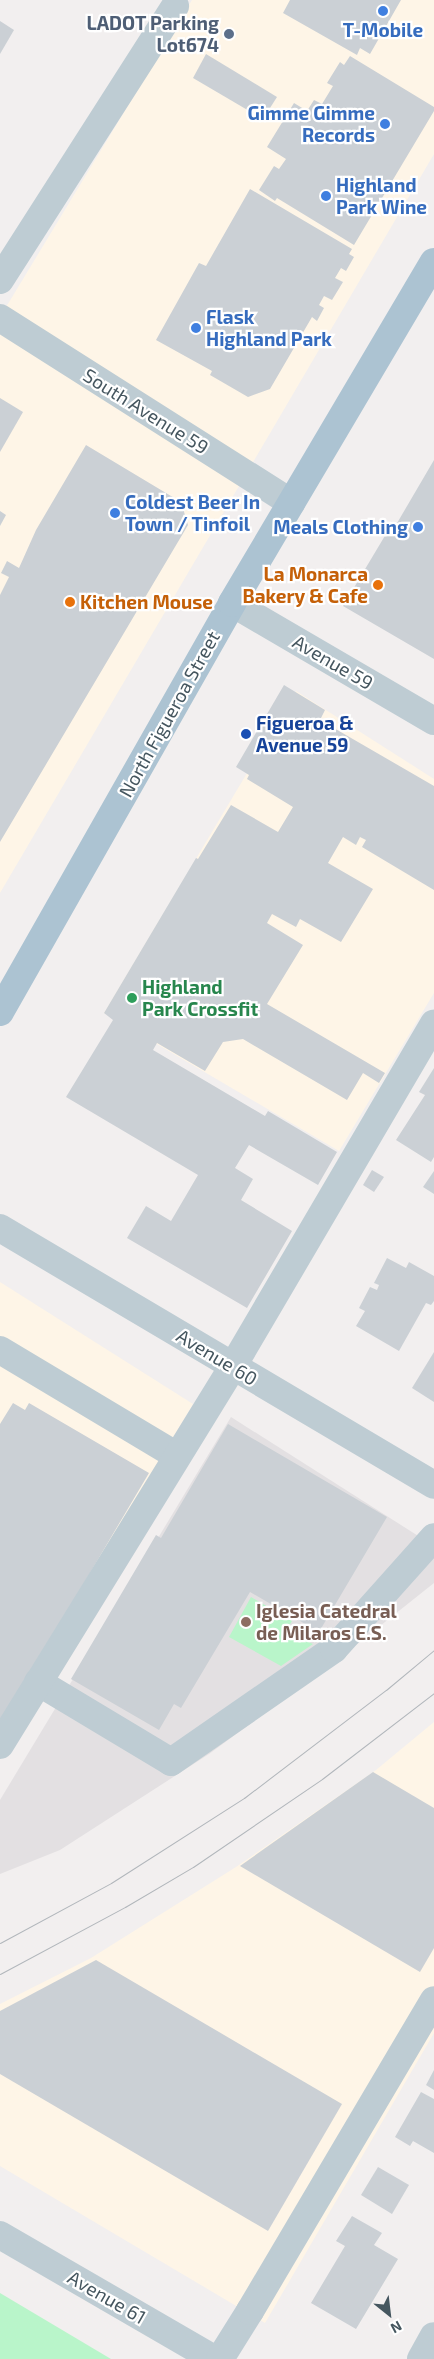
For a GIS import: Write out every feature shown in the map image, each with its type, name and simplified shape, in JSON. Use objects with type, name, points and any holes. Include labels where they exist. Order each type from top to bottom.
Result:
[{"type":"main road","name":"North Figueroa Street","points":[[0,1012],[232,603],[434,262]]},
{"type":"street","points":[[0,280],[174,6]]},
{"type":"street","name":"South Avenue 59","points":[[0,318],[291,503]]},
{"type":"street","name":"Avenue 59","points":[[232,603],[434,721]]},
{"type":"street","points":[[0,1745],[178,1456],[434,1024]]},
{"type":"street","name":"Avenue 60","points":[[0,1228],[434,1485]]},
{"type":"street","points":[[0,1350],[178,1456]]},
{"type":"street","points":[[38,1682],[171,1762],[334,1649],[434,1537]]},
{"type":"street","points":[[220,2359],[434,2000]]},
{"type":"street","name":"Avenue 61","points":[[0,2235],[214,2359]]},
{"type":"street","points":[[421,2359],[434,2336]]},
{"type":"shaded area","points":[[192,0],[434,0],[434,154],[0,893],[0,317]]},
{"type":"shaded area","points":[[296,691],[434,779],[434,993],[339,1151],[104,1013]]},
{"type":"shaded area","points":[[0,1282],[193,1404],[0,1729]]},
{"type":"shaded area","name":"Iglesia Catedral de Milaros E.S.","points":[[231,1417],[434,1546],[434,1583],[336,1661],[209,1754],[60,1850],[0,1874],[0,1800]]},
{"type":"shaded area","points":[[434,1722],[434,2033],[265,2323],[0,2166],[0,2004],[91,1958],[236,1867],[376,1770]]},
{"type":"green space","points":[[251,1597],[292,1621],[286,1631],[313,1644],[281,1666],[229,1637]]},
{"type":"green space","points":[[0,2293],[111,2359],[0,2359]]},
{"type":"building","points":[[290,0],[401,0],[370,54],[360,48],[357,55],[283,13]]},
{"type":"building","points":[[0,21],[14,30],[0,54]]},
{"type":"building","points":[[206,54],[277,97],[263,119],[193,78]]},
{"type":"building","points":[[350,56],[434,107],[434,111],[354,245],[277,198],[275,201],[259,190],[274,166],[279,169],[286,159],[267,147],[294,103],[307,111],[314,100],[322,104],[333,86],[327,83],[340,62],[344,65]]},
{"type":"building","points":[[250,189],[352,249],[349,254],[354,257],[346,271],[341,268],[335,278],[343,282],[332,300],[324,296],[319,305],[324,308],[317,321],[312,317],[270,389],[248,397],[210,375],[212,371],[156,340],[199,263],[206,266]]},
{"type":"building","points":[[0,398],[23,412],[0,452]]},
{"type":"building","points":[[86,445],[181,502],[188,525],[0,842],[0,595],[9,577],[1,573],[7,561],[19,568],[36,530]]},
{"type":"building","points":[[434,460],[434,659],[343,606],[389,529],[393,530]]},
{"type":"building","points":[[0,511],[6,515],[0,526]]},
{"type":"building","points":[[284,685],[325,710],[320,720],[434,786],[434,890],[362,847],[366,840],[360,837],[356,845],[343,837],[328,863],[373,889],[341,942],[300,919],[296,927],[272,914],[267,923],[303,945],[267,1004],[385,1073],[379,1083],[363,1073],[347,1100],[243,1039],[223,1042],[205,1071],[157,1043],[153,1050],[265,1116],[268,1111],[337,1152],[318,1185],[249,1145],[235,1168],[253,1179],[241,1200],[292,1231],[247,1308],[127,1238],[146,1206],[171,1221],[198,1175],[66,1097],[113,1020],[104,1013],[196,858],[198,859],[231,805],[278,832],[293,807],[247,779],[249,775],[236,767]]},
{"type":"building","points":[[434,1068],[434,1157],[431,1162],[396,1140],[425,1095],[419,1092]]},
{"type":"building","points":[[372,1170],[384,1177],[374,1192],[363,1185]]},
{"type":"building","points":[[434,1171],[434,1194],[423,1187]]},
{"type":"building","points":[[387,1258],[406,1268],[409,1262],[434,1276],[434,1301],[431,1305],[426,1303],[399,1351],[356,1326],[365,1311],[359,1308],[370,1287],[377,1290],[379,1285],[374,1283]]},
{"type":"building","points":[[434,1352],[434,1402],[412,1388]]},
{"type":"building","points":[[13,1403],[25,1410],[29,1403],[149,1473],[0,1725],[0,1424]]},
{"type":"building","points":[[228,1424],[387,1517],[319,1632],[250,1592],[181,1708],[174,1704],[159,1730],[71,1679],[156,1535],[161,1538]]},
{"type":"building","points":[[373,1772],[434,1808],[434,1948],[420,1972],[240,1866]]},
{"type":"building","points":[[96,1960],[342,2104],[268,2231],[0,2074],[0,2011]]},
{"type":"building","points":[[434,2070],[434,2090],[426,2085]]},
{"type":"building","points":[[421,2092],[434,2099],[434,2153],[413,2141],[410,2146],[395,2137]]},
{"type":"building","points":[[378,2167],[409,2185],[392,2214],[361,2195]]},
{"type":"building","points":[[352,2216],[382,2233],[374,2245],[398,2259],[356,2329],[311,2303],[345,2246],[336,2241]]},
{"type":"tram line","points":[[0,1943],[111,1883],[244,1798],[386,1690],[434,1650]]},
{"type":"tram line","points":[[0,1974],[125,1907],[193,1867],[322,1779],[434,1693]]},
{"type":"place","name":"T-Mobile","points":[[383,11]]},
{"type":"place","name":"LADOT Parking Lot674","points":[[229,34]]},
{"type":"place","name":"Gimme Gimme Records","points":[[385,124]]},
{"type":"place","name":"Highland Park Wine","points":[[326,196]]},
{"type":"place","name":"Flask Highland Park","points":[[196,328]]},
{"type":"place","name":"Coldest Beer In Town / Tinfoil","points":[[115,513]]},
{"type":"place","name":"Meals Clothing","points":[[418,527]]},
{"type":"place","name":"La Monarca Bakery & Cafe","points":[[378,585]]},
{"type":"place","name":"Kitchen Mouse","points":[[70,602]]},
{"type":"place","name":"Figueroa & Avenue 59","points":[[246,734]]},
{"type":"place","name":"Highland Park Crossfit","points":[[132,998]]},
{"type":"place","name":"Iglesia Catedral de Milaros E.S.","points":[[246,1622]]}]
